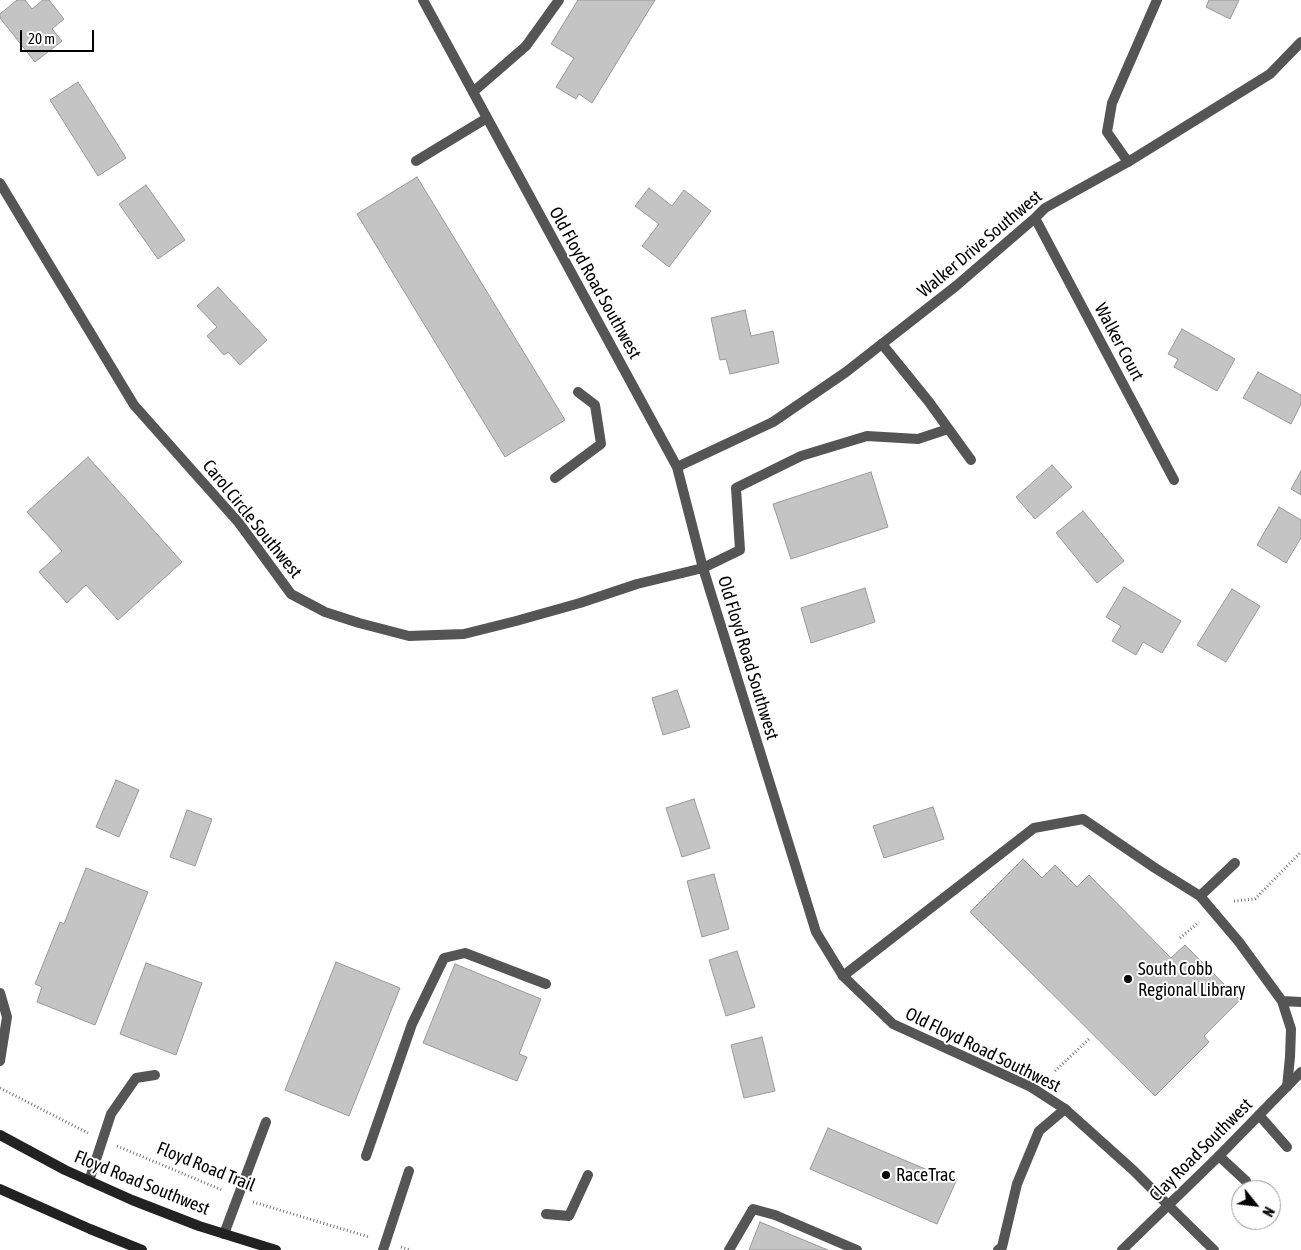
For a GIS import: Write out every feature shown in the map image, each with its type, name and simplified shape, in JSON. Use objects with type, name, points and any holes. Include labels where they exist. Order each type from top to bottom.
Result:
[{"type":"main road","name":"Floyd Road Southwest","points":[[0,1135],[66,1170],[132,1200],[224,1234],[276,1250]]},
{"type":"main road","points":[[0,1189],[142,1250]]},
{"type":"street","points":[[473,92],[526,46],[559,0]]},
{"type":"street","points":[[1128,162],[1107,132],[1112,103],[1157,0]]},
{"type":"street","name":"Old Floyd Road Southwest","points":[[424,1],[677,467],[703,568],[816,932],[843,976],[893,1024],[1031,1087],[1065,1109],[1133,1170],[1214,1250]]},
{"type":"street","name":"Walker Drive Southwest","points":[[677,467],[773,422],[846,372],[956,286],[1045,208],[1128,162],[1270,74],[1301,42]]},
{"type":"street","points":[[416,161],[487,118]]},
{"type":"street","name":"Carol Circle Southwest","points":[[0,183],[134,405],[239,523],[291,594],[325,612],[409,636],[464,634],[580,603],[637,584],[703,568],[740,550],[736,488],[801,456],[867,436],[918,439],[948,428]]},
{"type":"street","name":"Walker Court","points":[[1035,218],[1174,480]]},
{"type":"street","points":[[882,344],[929,402],[971,460]]},
{"type":"street","points":[[554,478],[601,444],[595,405],[578,392]]},
{"type":"street","points":[[843,976],[1034,828],[1082,819],[1200,896],[1239,942],[1282,1001],[1291,1029],[1287,1087]]},
{"type":"street","points":[[1200,896],[1234,863]]},
{"type":"street","points":[[366,1156],[412,1024],[444,958],[465,953],[546,984]]},
{"type":"street","points":[[0,993],[7,1016],[0,1061]]},
{"type":"street","points":[[1282,1001],[1301,1002]]},
{"type":"street","name":"Clay Road Southwest","points":[[1122,1250],[1219,1156],[1301,1072]]},
{"type":"street","points":[[89,1181],[111,1114],[136,1078],[155,1075]]},
{"type":"street","points":[[998,1250],[1002,1247],[1017,1184],[1039,1130],[1065,1109]]},
{"type":"street","points":[[1259,1115],[1287,1146]]},
{"type":"street","points":[[224,1234],[266,1122]]},
{"type":"street","points":[[1219,1156],[1245,1180]]},
{"type":"street","points":[[385,1246],[409,1171]]},
{"type":"street","points":[[546,1214],[569,1216],[588,1175]]},
{"type":"street","points":[[729,1250],[753,1210],[775,1215],[857,1250]]},
{"type":"path","points":[[1234,901],[1255,899],[1301,852]]},
{"type":"path","points":[[1180,938],[1202,920]]},
{"type":"path","points":[[1055,1071],[1089,1039]]},
{"type":"path","name":"Floyd Road Trail","points":[[0,1088],[102,1140],[238,1197],[385,1246],[410,1250]]},
{"type":"building","points":[[17,0],[25,0],[32,9],[43,0],[49,0],[64,19],[52,29],[62,41],[35,62],[0,18],[0,14]]},
{"type":"building","points":[[578,0],[655,0],[592,103],[579,94],[576,99],[556,87],[574,58],[551,44]]},
{"type":"building","points":[[1209,0],[1239,0],[1230,19],[1206,7]]},
{"type":"building","points":[[78,82],[126,158],[98,176],[50,100]]},
{"type":"building","points":[[417,177],[565,420],[505,457],[357,214]]},
{"type":"building","points":[[146,185],[185,240],[158,259],[119,204]]},
{"type":"building","points":[[649,188],[672,206],[684,190],[711,211],[669,267],[642,246],[659,224],[635,206]]},
{"type":"building","points":[[218,287],[267,340],[240,365],[228,352],[224,355],[207,336],[217,327],[197,306]]},
{"type":"building","points":[[745,310],[751,336],[773,331],[779,363],[730,374],[726,359],[720,360],[711,318]]},
{"type":"building","points":[[1182,329],[1235,359],[1217,391],[1174,367],[1178,359],[1168,354]]},
{"type":"building","points":[[1258,372],[1301,395],[1301,404],[1291,424],[1243,398]]},
{"type":"building","points":[[88,457],[182,562],[118,620],[86,585],[67,603],[39,572],[62,551],[27,512]]},
{"type":"building","points":[[1052,465],[1072,487],[1035,519],[1016,497]]},
{"type":"building","points":[[1301,471],[1301,495],[1291,489]]},
{"type":"building","points":[[871,472],[888,527],[791,559],[773,504]]},
{"type":"building","points":[[1279,507],[1301,520],[1301,538],[1286,563],[1257,545]]},
{"type":"building","points":[[1083,511],[1124,561],[1097,583],[1056,533]]},
{"type":"building","points":[[1124,587],[1181,621],[1162,653],[1143,642],[1136,655],[1112,641],[1121,626],[1106,617]]},
{"type":"building","points":[[865,588],[875,622],[811,643],[801,608]]},
{"type":"building","points":[[1232,589],[1260,606],[1226,662],[1197,645]]},
{"type":"building","points":[[677,690],[690,727],[663,735],[652,698]]},
{"type":"building","points":[[116,780],[139,790],[119,837],[96,827]]},
{"type":"building","points":[[694,799],[710,848],[682,857],[666,808]]},
{"type":"building","points":[[933,807],[944,839],[884,858],[873,826]]},
{"type":"building","points":[[187,810],[212,819],[195,866],[170,857]]},
{"type":"building","name":"South Cobb Regional Library","points":[[1023,859],[1042,878],[1055,865],[1077,887],[1089,875],[1171,958],[1185,945],[1240,1000],[1204,1036],[1209,1042],[1155,1096],[970,912]]},
{"type":"building","points":[[86,868],[148,892],[95,1025],[37,1002],[42,987],[35,984],[60,922],[64,924]]},
{"type":"building","points":[[714,874],[729,929],[702,937],[687,881]]},
{"type":"building","points":[[737,951],[755,1007],[726,1016],[709,960]]},
{"type":"building","points":[[336,962],[400,988],[349,1116],[285,1090]]},
{"type":"building","points":[[146,963],[202,983],[176,1055],[120,1034]]},
{"type":"building","points":[[455,964],[541,999],[519,1054],[527,1057],[517,1081],[423,1043]]},
{"type":"building","points":[[762,1037],[775,1091],[744,1098],[731,1045]]},
{"type":"building","name":"RaceTrac","points":[[828,1128],[930,1171],[931,1168],[957,1179],[937,1224],[810,1169]]},
{"type":"building","points":[[760,1222],[828,1250],[749,1250]]},
{"type":"place","name":"South Cobb Regional Library","points":[[1128,979]]},
{"type":"place","name":"RaceTrac","points":[[886,1175]]}]
